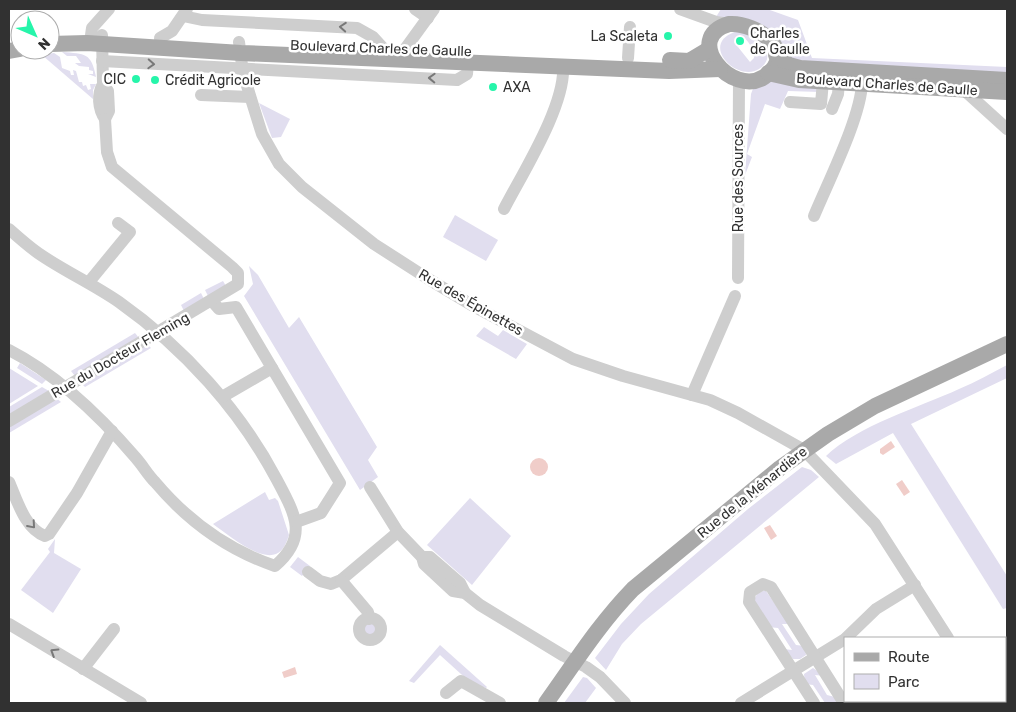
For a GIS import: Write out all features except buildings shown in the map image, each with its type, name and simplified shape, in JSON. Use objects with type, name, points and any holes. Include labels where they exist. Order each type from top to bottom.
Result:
[{"type":"main road","points":[[729,24],[741,24],[765,34],[775,45],[776,55],[774,64],[768,73],[756,81],[739,78],[720,69],[713,61],[712,42],[720,28],[729,24]]},
{"type":"main road","name":"Boulevard Charles de Gaulle","points":[[60,36],[160,38],[241,54],[405,49],[689,61],[712,42]]},
{"type":"main road","name":"Boulevard Charles de Gaulle","points":[[60,43],[98,38],[241,54],[669,71],[720,69]]},
{"type":"main road","name":"Boulevard Charles de Gaulle","points":[[776,55],[789,65],[800,68],[1007,80]]},
{"type":"main road","name":"Boulevard Charles de Gaulle","points":[[768,73],[794,79],[1007,92]]},
{"type":"main road","name":"Rue de la Ménardière","points":[[546,703],[612,610],[633,589],[804,450],[875,406],[1007,344]]},
{"type":"street","points":[[102,61],[98,38],[92,28],[109,9]]},
{"type":"street","points":[[405,49],[431,14],[415,9]]},
{"type":"street","points":[[680,9],[729,24]]},
{"type":"street","points":[[160,38],[172,31],[185,12],[202,20],[357,28],[373,37],[384,49]]},
{"type":"street","points":[[700,16],[708,24],[712,42]]},
{"type":"street","points":[[628,58],[630,27]]},
{"type":"street","name":"Boulevard Charles de Gaulle","points":[[102,61],[241,54]]},
{"type":"street","name":"Rue des Épinettes","points":[[241,54],[250,97],[262,134],[280,164],[302,187],[374,244],[475,307],[572,359],[692,395],[738,412],[804,450],[874,524],[947,637]]},
{"type":"street","name":"Rue du Docteur Fleming","points":[[9,421],[156,332],[232,289],[238,284],[240,278],[232,267],[112,166],[107,152],[105,119],[101,113],[99,90],[103,84],[102,61]]},
{"type":"street","points":[[504,209],[558,98],[563,66]]},
{"type":"street","name":"Rue des Sources","points":[[738,278],[739,78]]},
{"type":"street","points":[[790,102],[821,104],[831,81]]},
{"type":"street","points":[[831,81],[838,94],[832,109]]},
{"type":"street","points":[[814,216],[849,131],[862,92],[862,84]]},
{"type":"street","points":[[964,90],[1007,128]]},
{"type":"street","points":[[201,95],[250,97]]},
{"type":"street","points":[[89,282],[130,232],[118,223]]},
{"type":"street","points":[[9,229],[39,254],[89,282],[120,303],[156,332],[198,371],[222,397],[264,455],[296,522],[297,536],[293,548],[275,566],[256,560],[212,536],[161,489],[112,431],[64,387],[10,353]]},
{"type":"street","points":[[692,395],[736,296]]},
{"type":"street","points":[[212,301],[219,309],[236,307],[340,483],[321,513],[296,522]]},
{"type":"street","points":[[222,397],[272,368]]},
{"type":"street","points":[[9,482],[23,515],[35,529],[45,536],[49,534],[77,493],[112,431]]},
{"type":"street","points":[[370,487],[398,532],[422,557],[430,557],[460,583],[465,593],[480,605],[600,677],[625,703]]},
{"type":"street","points":[[308,572],[320,581],[331,584],[342,580],[398,532]]},
{"type":"street","points":[[342,580],[368,612],[369,619]]},
{"type":"street","points":[[814,703],[749,602],[750,592],[763,584],[771,587],[844,703]]},
{"type":"street","points":[[847,637],[876,608],[914,585]]},
{"type":"street","points":[[9,624],[141,703]]},
{"type":"street","points":[[83,669],[114,629]]},
{"type":"street","points":[[741,703],[844,640]]},
{"type":"street","points":[[446,693],[461,681],[500,703]]},
{"type":"green space","points":[[721,9],[767,9],[798,20],[812,58],[1007,67],[1007,75],[796,63],[780,48],[716,17]]},
{"type":"green space","points":[[735,32],[749,35],[756,39],[766,50],[767,57],[765,63],[759,69],[750,72],[732,67],[721,53],[720,45],[725,38]],"holes":[[[740,35],[753,51],[754,58],[750,62],[734,42]]]},
{"type":"green space","points":[[62,52],[86,56],[92,63],[96,77],[88,74],[93,74],[89,67],[79,66],[75,63],[81,63],[76,56],[67,56]]},
{"type":"green space","points":[[60,57],[62,68],[70,71],[71,75],[74,75],[73,70],[76,71],[79,82],[82,82],[83,86],[86,85],[88,90],[91,89],[90,84],[96,84],[93,90],[93,99],[48,60],[60,60]]},
{"type":"green space","points":[[768,80],[813,85],[820,92],[788,91],[780,109],[765,104],[747,154],[752,157],[745,175],[751,94],[754,86]]},
{"type":"green space","points":[[259,103],[290,119],[281,137],[272,138]]},
{"type":"green space","points":[[455,215],[498,240],[486,261],[443,237]]},
{"type":"green space","points":[[249,266],[258,275],[289,328],[299,317],[377,447],[368,460],[378,477],[360,490],[244,296],[253,284]]},
{"type":"green space","points":[[223,281],[226,286],[208,296],[205,290]]},
{"type":"green space","points":[[201,293],[204,299],[184,311],[181,305]]},
{"type":"green space","points":[[484,327],[498,336],[503,330],[527,344],[516,359],[476,336]]},
{"type":"green space","points":[[135,333],[139,338],[75,376],[71,371]]},
{"type":"green space","points":[[147,344],[151,348],[85,387],[81,383]]},
{"type":"green space","points":[[20,363],[46,380],[42,384],[17,368]]},
{"type":"green space","points":[[1007,365],[1007,378],[911,424],[1007,576],[1007,608],[1003,609],[893,433],[836,464],[826,456],[854,435],[871,426],[965,386]]},
{"type":"green space","points":[[9,368],[38,386],[9,404]]},
{"type":"green space","points":[[42,387],[49,391],[9,415],[9,407]]},
{"type":"green space","points":[[55,397],[61,402],[9,433],[9,426]]},
{"type":"green space","points":[[802,467],[811,470],[819,477],[641,624],[622,644],[606,670],[595,658],[621,624],[649,594],[748,509]]},
{"type":"green space","points":[[265,492],[269,500],[275,498],[278,501],[289,535],[281,551],[269,555],[252,550],[213,524]]},
{"type":"green space","points":[[470,498],[511,536],[472,585],[427,545]]},
{"type":"green space","points":[[55,539],[54,553],[81,569],[53,613],[21,590],[50,552],[48,549]]},
{"type":"green space","points":[[298,557],[310,566],[302,576],[290,567]]},
{"type":"green space","points":[[766,591],[789,624],[782,624],[796,645],[805,646],[806,655],[800,659],[793,659],[784,649],[792,650],[778,628],[768,627],[754,600],[757,594]]},
{"type":"green space","points":[[370,622],[375,624],[377,629],[375,634],[370,636],[365,634],[363,629],[365,624]]},
{"type":"green space","points":[[440,645],[487,687],[472,684],[440,655],[414,683],[409,681]]},
{"type":"green space","points":[[813,668],[825,676],[815,675],[827,695],[839,698],[841,703],[825,703],[813,685],[805,684],[804,674]]},
{"type":"green space","points":[[583,677],[587,678],[596,688],[585,703],[564,703]]},
{"type":"shaded area","points":[[891,441],[895,447],[883,455],[880,453],[880,449]]},
{"type":"shaded area","points":[[535,458],[543,458],[548,463],[546,474],[535,476],[530,471],[530,463]]},
{"type":"shaded area","points":[[902,480],[910,492],[904,496],[896,484]]},
{"type":"shaded area","points":[[770,525],[777,536],[771,540],[764,528]]},
{"type":"shaded area","points":[[295,667],[297,674],[284,678],[282,672]]},
{"type":"place","name":"La Scaleta","points":[[668,36]]},
{"type":"place","name":"Charles de Gaulle","points":[[740,41]]},
{"type":"place","name":"CIC","points":[[136,79]]},
{"type":"place","name":"Crédit Agricole","points":[[155,80]]},
{"type":"place","name":"AXA","points":[[493,87]]}]
